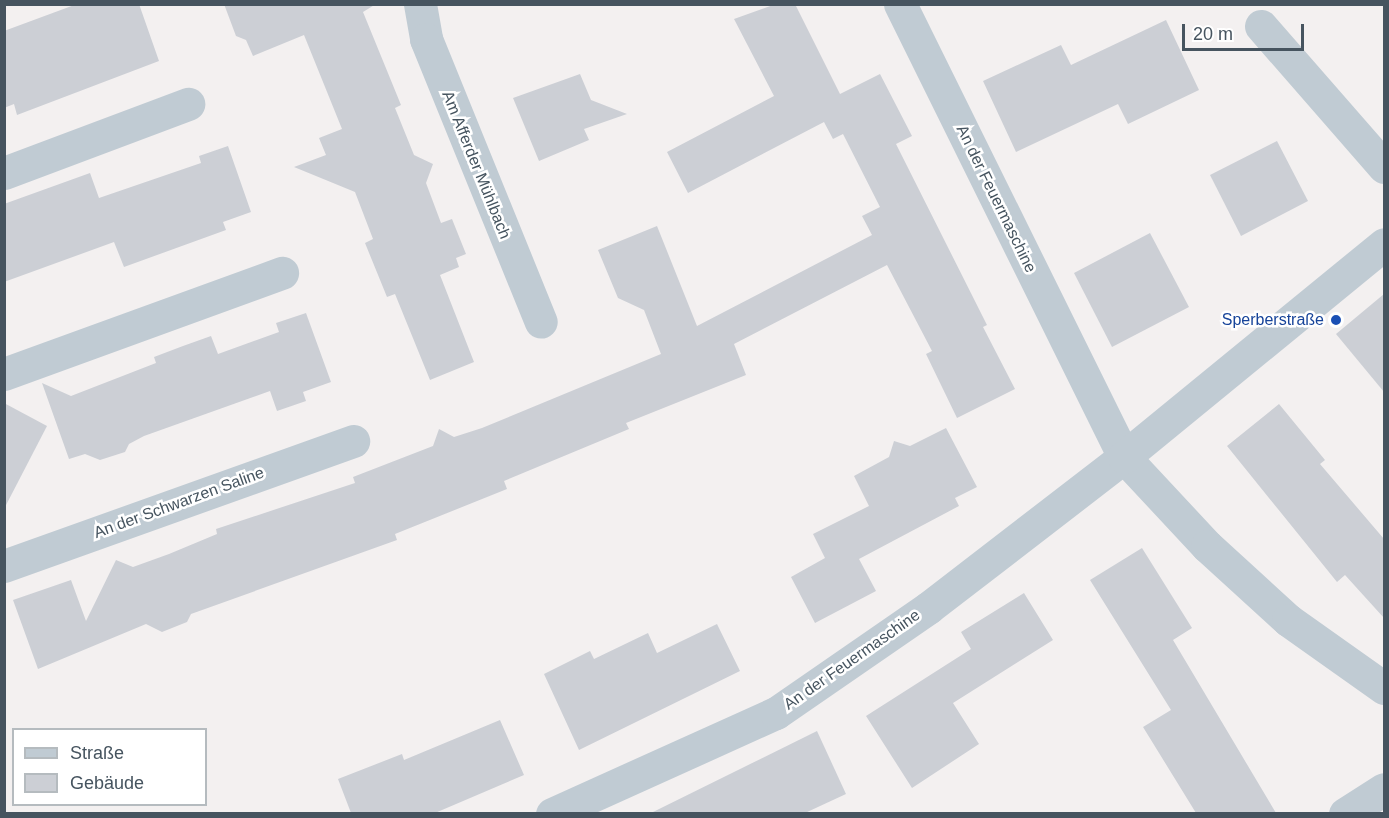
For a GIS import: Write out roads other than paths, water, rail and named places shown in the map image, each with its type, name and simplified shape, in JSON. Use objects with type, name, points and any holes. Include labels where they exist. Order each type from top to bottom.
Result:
[{"type":"street","name":"Am Afferder Mühlbach","points":[[420,4],[426,39],[542,322]]},
{"type":"street","name":"An der Feuermaschine","points":[[900,4],[1124,457],[1207,546],[1288,620],[1384,688]]},
{"type":"street","points":[[1261,26],[1384,167]]},
{"type":"street","points":[[4,173],[188,104]]},
{"type":"street","name":"An der Feuermaschine","points":[[552,813],[776,713],[928,608],[1124,457],[1384,244]]},
{"type":"street","points":[[4,374],[282,273]]},
{"type":"street","name":"An der Schwarzen Saline","points":[[4,566],[353,441]]},
{"type":"street","points":[[1345,813],[1384,789]]},
{"type":"place","name":"Sperberstraße","points":[[1336,320]]}]
